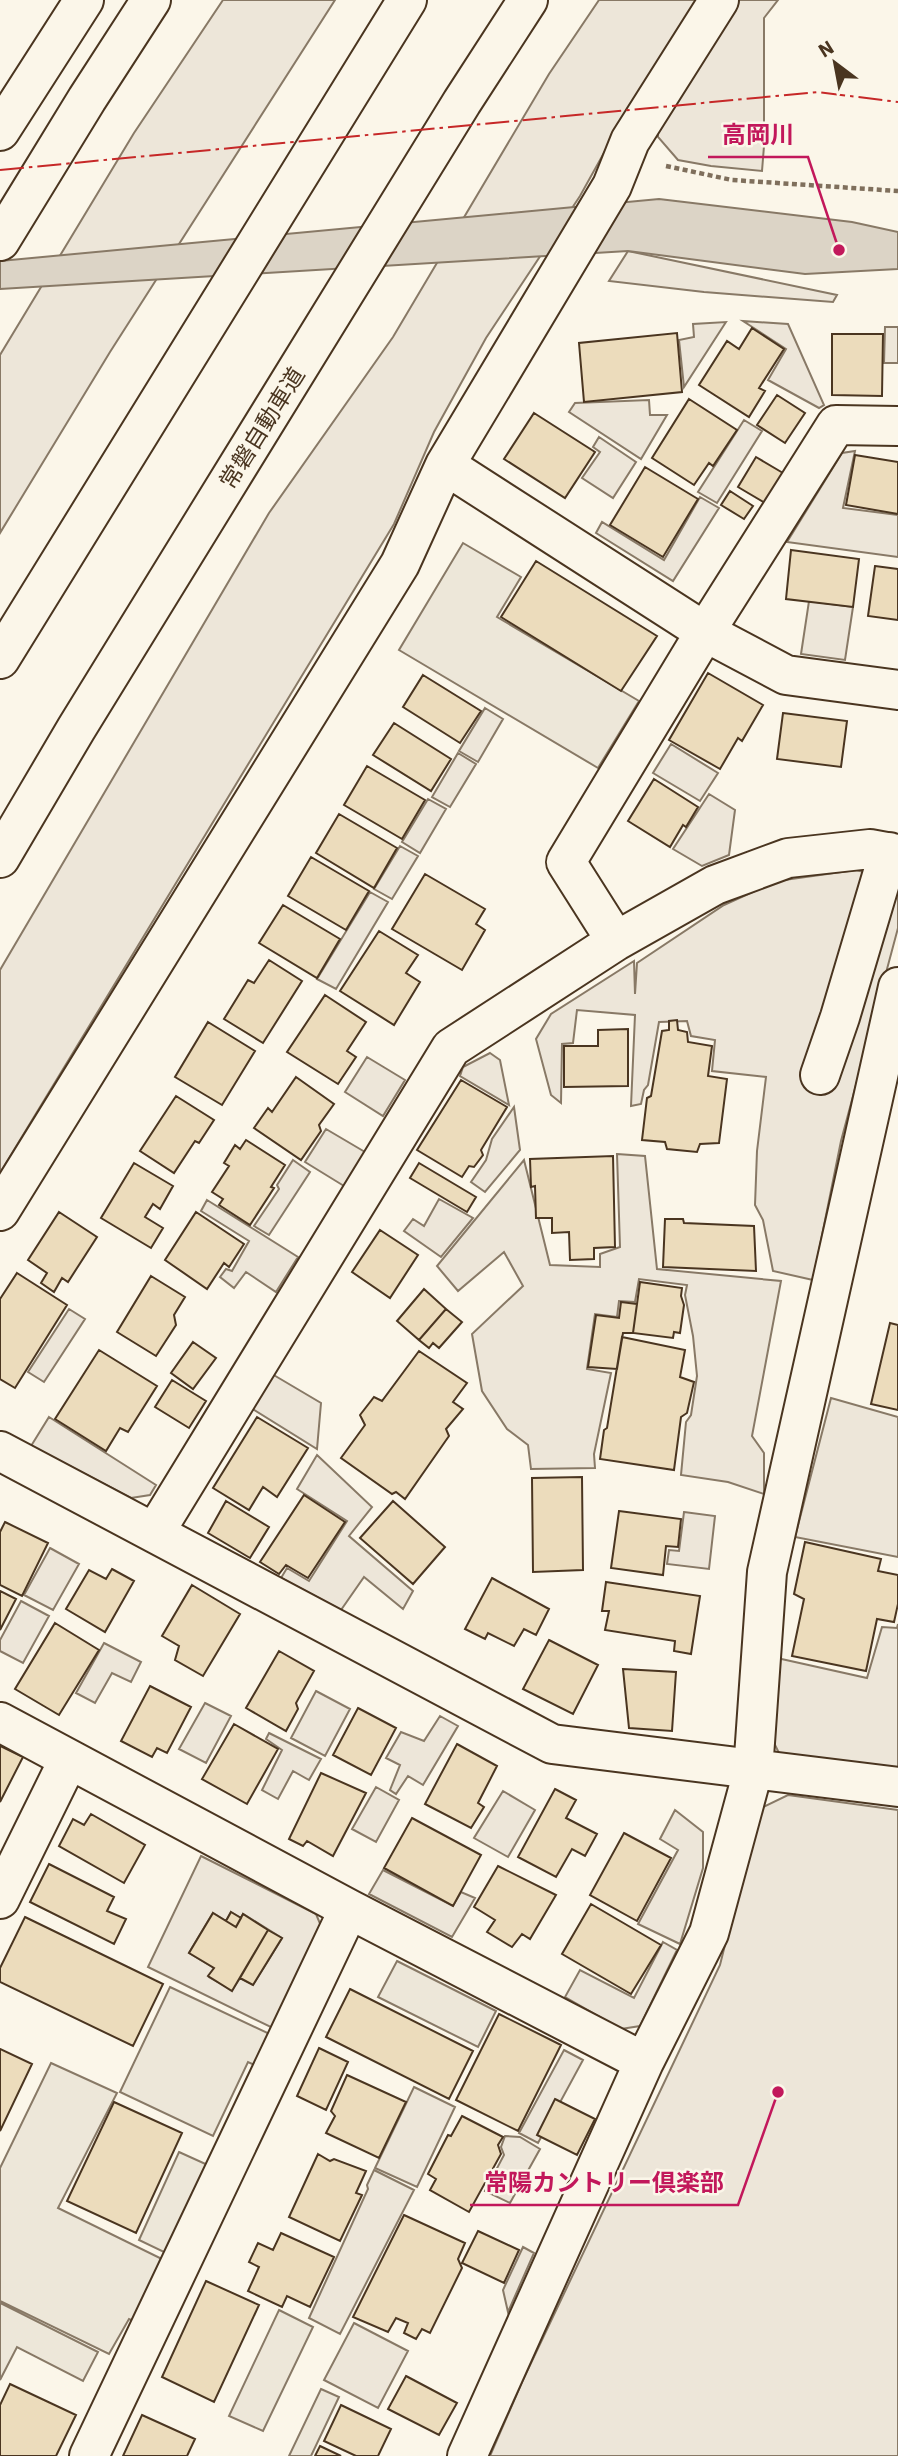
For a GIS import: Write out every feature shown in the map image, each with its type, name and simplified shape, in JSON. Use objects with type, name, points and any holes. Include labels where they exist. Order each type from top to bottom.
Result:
[{"type":"main road","points":[[0,131],[84,0]]},
{"type":"main road","points":[[0,241],[151,0]]},
{"type":"main road","points":[[0,659],[407,0]]},
{"type":"main road","name":"常磐自動車道","points":[[0,858],[83,717],[462,102],[528,0]]},
{"type":"main road","points":[[0,1211],[400,564],[445,465],[612,186],[630,141],[719,0]]},
{"type":"main road","points":[[616,941],[566,862],[705,632],[835,425],[898,426]]},
{"type":"main road","points":[[445,465],[705,632],[786,676],[898,690]]},
{"type":"main road","points":[[155,1532],[452,1048],[616,941],[715,885],[788,859],[870,849],[893,853],[820,1075]]},
{"type":"main road","points":[[467,2456],[644,2062],[709,1933],[753,1771],[767,1572],[898,987]]},
{"type":"main road","points":[[0,1451],[552,1744],[898,1787]]},
{"type":"main road","points":[[0,1722],[349,1909],[644,2062]]},
{"type":"main road","points":[[0,1899],[69,1759]]},
{"type":"main road","points":[[89,2456],[349,1909]]},
{"type":"path","points":[[630,141],[662,164],[732,180],[898,191]]},
{"type":"shaded area","points":[[223,0],[335,0],[110,352],[0,533],[0,355],[134,133]]},
{"type":"shaded area","points":[[599,0],[699,0],[610,142],[580,196],[486,338],[434,432],[394,524],[0,1173],[0,970],[269,513],[393,337],[549,74]]},
{"type":"shaded area","points":[[737,0],[778,0],[764,18],[762,171],[678,160],[658,137],[658,127]]},
{"type":"shaded area","points":[[659,199],[852,222],[898,232],[898,269],[805,274],[628,251],[0,289],[0,261]]},
{"type":"shaded area","points":[[628,251],[837,295],[833,302],[609,281]]},
{"type":"shaded area","points":[[743,321],[788,324],[824,405],[819,408],[768,380],[786,349]]},
{"type":"shaded area","points":[[726,322],[684,387],[679,340],[694,337],[693,324]]},
{"type":"shaded area","points":[[885,327],[898,327],[898,363],[884,363]]},
{"type":"shaded area","points":[[649,400],[650,415],[667,415],[641,459],[569,412],[575,403]]},
{"type":"shaded area","points":[[744,420],[762,431],[717,503],[698,492]]},
{"type":"shaded area","points":[[599,437],[636,462],[613,498],[582,478],[600,452],[593,447]]},
{"type":"shaded area","points":[[855,451],[843,508],[898,515],[898,557],[787,542],[842,453]]},
{"type":"shaded area","points":[[700,497],[719,508],[673,581],[596,533],[602,522],[664,560]]},
{"type":"shaded area","points":[[463,543],[521,577],[497,617],[639,701],[598,768],[399,650]]},
{"type":"shaded area","points":[[809,601],[853,607],[845,660],[801,654]]},
{"type":"shaded area","points":[[485,708],[503,719],[478,762],[459,751]]},
{"type":"shaded area","points":[[671,744],[718,773],[700,801],[653,773]]},
{"type":"shaded area","points":[[458,753],[476,764],[450,807],[432,797]]},
{"type":"shaded area","points":[[709,794],[735,810],[729,855],[702,866],[673,849]]},
{"type":"shaded area","points":[[428,799],[446,809],[420,853],[402,842]]},
{"type":"shaded area","points":[[400,846],[418,856],[392,899],[374,889]]},
{"type":"shaded area","points":[[856,870],[898,881],[898,928],[841,1141],[813,1280],[773,1271],[763,1220],[755,1205],[757,1151],[766,1077],[712,1071],[715,1040],[691,1036],[687,1021],[659,1022],[648,1085],[641,1104],[631,1106],[635,1015],[577,1010],[573,1043],[562,1044],[561,1103],[551,1095],[536,1039],[551,1014],[634,961],[635,994],[637,963],[724,905],[777,881]]},
{"type":"shaded area","points":[[370,892],[388,902],[336,989],[317,979]]},
{"type":"shaded area","points":[[490,1053],[500,1060],[509,1105],[460,1076],[463,1067]]},
{"type":"shaded area","points":[[367,1057],[405,1080],[383,1116],[345,1092]]},
{"type":"shaded area","points":[[514,1107],[520,1150],[485,1192],[471,1182],[486,1160],[492,1139]]},
{"type":"shaded area","points":[[326,1129],[365,1152],[344,1186],[305,1162]]},
{"type":"shaded area","points":[[617,1154],[645,1156],[657,1269],[781,1281],[752,1436],[764,1453],[764,1494],[728,1482],[681,1475],[686,1422],[691,1415],[697,1376],[685,1295],[687,1285],[639,1279],[635,1302],[619,1301],[617,1317],[595,1314],[587,1369],[611,1373],[594,1454],[595,1468],[531,1469],[528,1445],[507,1429],[482,1391],[472,1334],[523,1286],[504,1252],[458,1291],[437,1266],[524,1160],[550,1265],[600,1267],[600,1254],[620,1247]]},
{"type":"shaded area","points":[[293,1160],[310,1172],[269,1235],[254,1226],[279,1189],[277,1185]]},
{"type":"shaded area","points":[[439,1199],[473,1218],[441,1257],[404,1231],[413,1219],[424,1226]]},
{"type":"shaded area","points":[[207,1200],[298,1257],[276,1292],[246,1272],[234,1288],[220,1277],[226,1269],[232,1271],[249,1241],[201,1211]]},
{"type":"shaded area","points":[[69,1309],[85,1319],[44,1382],[28,1372]]},
{"type":"shaded area","points":[[272,1374],[321,1403],[317,1449],[251,1408]]},
{"type":"shaded area","points":[[831,1398],[898,1417],[898,1557],[795,1537]]},
{"type":"shaded area","points":[[49,1417],[156,1485],[150,1495],[131,1498],[31,1446]]},
{"type":"shaded area","points":[[317,1455],[372,1507],[349,1536],[413,1591],[403,1609],[364,1577],[341,1610],[281,1578],[287,1568],[309,1581],[347,1521],[297,1489]]},
{"type":"shaded area","points":[[684,1512],[715,1516],[709,1569],[667,1564],[669,1550],[679,1551]]},
{"type":"shaded area","points":[[50,1548],[79,1564],[53,1610],[24,1595]]},
{"type":"shaded area","points":[[21,1601],[49,1616],[23,1663],[0,1651],[0,1640]]},
{"type":"shaded area","points":[[898,1624],[898,1769],[780,1755],[770,1735],[777,1658],[867,1678],[882,1627],[897,1628]]},
{"type":"shaded area","points":[[104,1643],[141,1662],[131,1682],[112,1673],[95,1703],[76,1693]]},
{"type":"shaded area","points":[[316,1691],[350,1709],[325,1756],[291,1738]]},
{"type":"shaded area","points":[[205,1703],[231,1716],[206,1763],[179,1749]]},
{"type":"shaded area","points":[[440,1716],[458,1726],[423,1785],[408,1776],[396,1794],[390,1790],[400,1765],[386,1758],[401,1732],[424,1741]]},
{"type":"shaded area","points":[[269,1733],[321,1759],[309,1780],[293,1771],[278,1799],[262,1790],[282,1750],[266,1739]]},
{"type":"shaded area","points":[[376,1787],[399,1800],[376,1842],[352,1829]]},
{"type":"shaded area","points":[[503,1791],[535,1810],[508,1857],[474,1838]]},
{"type":"shaded area","points":[[788,1795],[898,1810],[898,2456],[490,2456],[522,2382],[720,1965],[759,1809]]},
{"type":"shaded area","points":[[675,1810],[703,1832],[703,1868],[680,1944],[638,1924],[678,1850],[660,1839]]},
{"type":"shaded area","points":[[201,1856],[316,1914],[324,1933],[279,2031],[148,1967]],"holes":[[[231,1912],[241,1918],[243,1914],[282,1938],[253,1985],[240,1978],[232,1990],[209,1977],[214,1968],[189,1953],[213,1913],[226,1921]]]},
{"type":"shaded area","points":[[383,1870],[453,1906],[461,1892],[475,1898],[452,1937],[369,1894]]},
{"type":"shaded area","points":[[663,1942],[677,1950],[640,2026],[621,2029],[565,1997],[580,1970],[634,1998]]},
{"type":"shaded area","points":[[397,1961],[496,2011],[478,2047],[378,1997]]},
{"type":"shaded area","points":[[170,1987],[276,2037],[261,2068],[248,2062],[213,2136],[120,2092]]},
{"type":"shaded area","points":[[564,2050],[583,2060],[538,2143],[519,2133]]},
{"type":"shaded area","points":[[51,2063],[117,2093],[58,2208],[166,2261],[136,2322],[129,2319],[109,2354],[0,2301],[0,2168]]},
{"type":"shaded area","points":[[414,2087],[455,2107],[417,2187],[375,2168]]},
{"type":"shaded area","points":[[505,2136],[520,2137],[540,2149],[510,2203],[485,2191],[504,2155],[501,2147]]},
{"type":"shaded area","points":[[179,2152],[210,2166],[168,2254],[139,2240]]},
{"type":"shaded area","points":[[374,2170],[414,2190],[340,2334],[309,2318],[368,2189],[367,2185]]},
{"type":"shaded area","points":[[523,2247],[534,2253],[508,2312],[503,2290]]},
{"type":"shaded area","points":[[0,2303],[98,2352],[83,2381],[17,2347],[0,2380]]},
{"type":"shaded area","points":[[279,2310],[313,2327],[263,2431],[229,2416]]},
{"type":"shaded area","points":[[354,2323],[408,2351],[378,2408],[324,2380]]},
{"type":"shaded area","points":[[321,2389],[339,2397],[311,2456],[289,2456]]},
{"type":"building","points":[[752,328],[784,349],[759,388],[765,391],[749,417],[699,385],[727,341],[739,349]]},
{"type":"building","points":[[677,333],[682,392],[584,402],[579,343]]},
{"type":"building","points":[[832,334],[883,334],[882,396],[832,395]]},
{"type":"building","points":[[777,395],[805,413],[785,443],[757,425]]},
{"type":"building","points":[[689,399],[737,430],[713,466],[709,463],[694,485],[652,458]]},
{"type":"building","points":[[534,413],[595,452],[565,498],[504,459]]},
{"type":"building","points":[[855,455],[898,462],[898,514],[846,505]]},
{"type":"building","points":[[756,457],[783,473],[765,503],[738,487]]},
{"type":"building","points":[[645,467],[698,499],[663,557],[610,525]]},
{"type":"building","points":[[730,491],[753,506],[744,519],[721,505]]},
{"type":"building","points":[[791,550],[859,559],[853,607],[786,599]]},
{"type":"building","points":[[536,561],[657,636],[621,691],[501,617]]},
{"type":"building","points":[[875,566],[898,569],[898,620],[868,616]]},
{"type":"building","points":[[708,673],[763,705],[742,741],[738,738],[720,769],[669,740]]},
{"type":"building","points":[[423,675],[481,711],[460,743],[403,707]]},
{"type":"building","points":[[783,713],[847,721],[841,767],[777,759]]},
{"type":"building","points":[[394,723],[451,759],[431,791],[373,755]]},
{"type":"building","points":[[367,766],[425,800],[402,839],[344,805]]},
{"type":"building","points":[[654,779],[698,807],[670,847],[628,821]]},
{"type":"building","points":[[339,814],[397,848],[374,888],[316,853]]},
{"type":"building","points":[[311,857],[369,891],[346,930],[288,896]]},
{"type":"building","points":[[425,874],[485,909],[476,924],[485,930],[462,970],[392,929]]},
{"type":"building","points":[[283,905],[340,939],[317,978],[259,943]]},
{"type":"building","points":[[379,931],[418,955],[406,973],[420,982],[394,1025],[340,991]]},
{"type":"building","points":[[269,960],[302,981],[263,1043],[224,1019],[248,980],[254,983]]},
{"type":"building","points":[[325,995],[366,1022],[347,1051],[356,1057],[338,1084],[287,1052]]},
{"type":"building","points":[[677,1020],[678,1030],[687,1032],[688,1042],[712,1046],[708,1076],[727,1079],[719,1143],[700,1144],[697,1152],[667,1149],[665,1142],[642,1140],[647,1098],[651,1096],[662,1031],[669,1030],[669,1021]]},
{"type":"building","points":[[208,1022],[255,1051],[222,1105],[175,1077]]},
{"type":"building","points":[[628,1029],[628,1086],[564,1087],[564,1046],[598,1046],[598,1030]]},
{"type":"building","points":[[296,1077],[334,1104],[319,1125],[321,1131],[301,1160],[254,1128],[268,1108],[272,1112]]},
{"type":"building","points":[[461,1080],[507,1107],[481,1150],[483,1155],[474,1167],[469,1166],[462,1177],[417,1150]]},
{"type":"building","points":[[176,1096],[214,1120],[199,1143],[195,1141],[174,1173],[140,1151]]},
{"type":"building","points":[[246,1140],[285,1165],[250,1225],[219,1205],[223,1199],[212,1192],[229,1166],[224,1163],[235,1145],[240,1149]]},
{"type":"building","points":[[613,1156],[615,1247],[594,1248],[594,1259],[570,1260],[569,1232],[552,1233],[552,1218],[536,1218],[535,1186],[531,1187],[530,1159]]},
{"type":"building","points":[[134,1163],[173,1186],[160,1209],[153,1204],[145,1217],[163,1228],[151,1248],[101,1218]]},
{"type":"building","points":[[419,1163],[476,1197],[467,1212],[410,1178]]},
{"type":"building","points":[[59,1212],[97,1237],[68,1282],[62,1278],[54,1292],[41,1283],[47,1273],[28,1260]]},
{"type":"building","points":[[196,1212],[244,1244],[229,1267],[224,1263],[207,1289],[165,1260]]},
{"type":"building","points":[[665,1219],[683,1219],[684,1223],[754,1226],[756,1271],[663,1267]]},
{"type":"building","points":[[380,1230],[418,1255],[390,1298],[352,1272]]},
{"type":"building","points":[[17,1273],[67,1305],[15,1388],[0,1379],[0,1299]]},
{"type":"building","points":[[151,1276],[185,1297],[174,1315],[176,1325],[156,1356],[117,1332]]},
{"type":"building","points":[[640,1282],[682,1288],[684,1305],[680,1333],[674,1332],[673,1338],[633,1333]]},
{"type":"building","points":[[424,1289],[446,1309],[419,1340],[397,1321]]},
{"type":"building","points":[[621,1302],[637,1304],[633,1333],[623,1333],[617,1369],[588,1367],[596,1315],[619,1318]]},
{"type":"building","points":[[446,1309],[462,1322],[439,1348],[433,1343],[429,1348],[419,1340]]},
{"type":"building","points":[[890,1323],[898,1325],[898,1410],[871,1404]]},
{"type":"building","points":[[622,1337],[685,1350],[680,1377],[694,1382],[687,1413],[681,1417],[674,1470],[600,1459]]},
{"type":"building","points":[[193,1342],[216,1358],[193,1389],[171,1373]]},
{"type":"building","points":[[99,1350],[157,1386],[128,1432],[120,1428],[106,1451],[55,1419]]},
{"type":"building","points":[[419,1351],[467,1383],[453,1402],[463,1409],[446,1429],[449,1436],[405,1499],[396,1492],[392,1494],[341,1458],[365,1425],[360,1415],[374,1397],[382,1401]]},
{"type":"building","points":[[172,1380],[206,1401],[189,1428],[155,1407]]},
{"type":"building","points":[[257,1417],[308,1448],[277,1497],[263,1487],[249,1510],[213,1488]]},
{"type":"building","points":[[582,1477],[583,1570],[533,1572],[532,1478]]},
{"type":"building","points":[[304,1495],[345,1522],[308,1578],[286,1565],[279,1574],[260,1562]]},
{"type":"building","points":[[226,1501],[269,1527],[250,1558],[208,1533]]},
{"type":"building","points":[[393,1501],[445,1547],[413,1584],[360,1538]]},
{"type":"building","points":[[619,1511],[681,1519],[678,1547],[666,1546],[663,1575],[611,1568]]},
{"type":"building","points":[[5,1522],[48,1543],[22,1596],[0,1585],[0,1532]]},
{"type":"building","points":[[805,1542],[881,1559],[878,1571],[898,1575],[898,1604],[894,1622],[877,1619],[866,1671],[792,1656],[804,1599],[794,1594]]},
{"type":"building","points":[[112,1569],[134,1581],[105,1632],[66,1609],[89,1570],[106,1579]]},
{"type":"building","points":[[492,1578],[549,1609],[536,1635],[524,1629],[514,1646],[488,1633],[485,1639],[465,1629]]},
{"type":"building","points":[[606,1582],[700,1596],[691,1654],[674,1651],[675,1641],[605,1630],[609,1611],[602,1611]]},
{"type":"building","points":[[192,1585],[240,1614],[203,1676],[175,1660],[179,1646],[162,1636]]},
{"type":"building","points":[[0,1591],[16,1599],[0,1630]]},
{"type":"building","points":[[55,1623],[99,1650],[59,1715],[15,1689]]},
{"type":"building","points":[[549,1640],[598,1665],[573,1714],[523,1689]]},
{"type":"building","points":[[279,1651],[314,1671],[296,1703],[298,1709],[286,1731],[246,1708]]},
{"type":"building","points":[[623,1669],[676,1672],[672,1731],[629,1728]]},
{"type":"building","points":[[150,1686],[191,1707],[167,1753],[157,1748],[152,1757],[121,1741]]},
{"type":"building","points":[[358,1708],[396,1728],[371,1775],[333,1755]]},
{"type":"building","points":[[234,1724],[278,1749],[247,1804],[202,1779]]},
{"type":"building","points":[[457,1744],[497,1766],[478,1803],[484,1807],[471,1828],[425,1804]]},
{"type":"building","points":[[0,1746],[23,1757],[0,1802]]},
{"type":"building","points":[[321,1773],[366,1793],[333,1856],[307,1841],[303,1846],[289,1839]]},
{"type":"building","points":[[555,1789],[576,1800],[566,1818],[597,1834],[585,1856],[572,1849],[556,1877],[518,1857]]},
{"type":"building","points":[[91,1814],[145,1845],[124,1883],[59,1846],[73,1819],[84,1825]]},
{"type":"building","points":[[412,1818],[481,1855],[453,1906],[384,1868]]},
{"type":"building","points":[[624,1833],[671,1858],[637,1921],[590,1895]]},
{"type":"building","points":[[49,1864],[114,1897],[107,1911],[126,1919],[114,1944],[30,1902]]},
{"type":"building","points":[[498,1866],[556,1895],[530,1939],[522,1934],[512,1947],[487,1932],[495,1920],[474,1907]]},
{"type":"building","points":[[591,1904],[661,1945],[631,1994],[562,1954]]},
{"type":"building","points":[[231,1912],[241,1918],[236,1927],[226,1921]]},
{"type":"building","points":[[213,1913],[236,1927],[243,1914],[268,1930],[232,1991],[208,1976],[214,1968],[189,1953]]},
{"type":"building","points":[[25,1917],[163,1984],[133,2046],[0,1982],[0,1968]]},
{"type":"building","points":[[268,1930],[282,1938],[253,1985],[240,1978]]},
{"type":"building","points":[[350,1989],[473,2051],[449,2099],[326,2037]]},
{"type":"building","points":[[499,2014],[561,2045],[518,2131],[456,2100]]},
{"type":"building","points":[[319,2048],[348,2062],[326,2110],[297,2096]]},
{"type":"building","points":[[0,2049],[32,2064],[0,2131]]},
{"type":"building","points":[[347,2075],[406,2102],[379,2158],[326,2133],[335,2116],[331,2111]]},
{"type":"building","points":[[555,2099],[595,2119],[577,2155],[537,2135]]},
{"type":"building","points":[[114,2102],[182,2133],[136,2233],[67,2201]]},
{"type":"building","points":[[462,2116],[503,2137],[498,2145],[501,2154],[469,2212],[430,2190],[436,2179],[428,2174],[448,2135],[451,2136]]},
{"type":"building","points":[[318,2154],[330,2161],[334,2159],[366,2171],[356,2193],[362,2195],[340,2241],[289,2217]]},
{"type":"building","points":[[404,2215],[465,2243],[458,2259],[462,2268],[430,2333],[422,2329],[416,2339],[404,2333],[408,2323],[396,2318],[388,2332],[353,2317]]},
{"type":"building","points":[[478,2231],[519,2250],[504,2283],[462,2263]]},
{"type":"building","points":[[281,2233],[334,2257],[310,2307],[287,2296],[282,2307],[248,2291],[259,2267],[249,2262],[258,2243],[273,2250]]},
{"type":"building","points":[[206,2281],[259,2305],[214,2402],[162,2377]]},
{"type":"building","points":[[406,2376],[457,2403],[439,2435],[388,2409]]},
{"type":"building","points":[[10,2384],[76,2415],[56,2456],[0,2456],[0,2405]]},
{"type":"building","points":[[341,2405],[391,2429],[378,2456],[356,2456],[324,2441]]},
{"type":"building","points":[[142,2415],[195,2439],[187,2456],[123,2456]]},
{"type":"building","points":[[320,2446],[341,2456],[315,2456]]},
{"type":"power","points":[[0,170],[818,92],[898,102]]},
{"type":"place","name":"高岡川","points":[[839,250]]},
{"type":"place","name":"常陽カントリー倶楽部","points":[[778,2092]]}]
